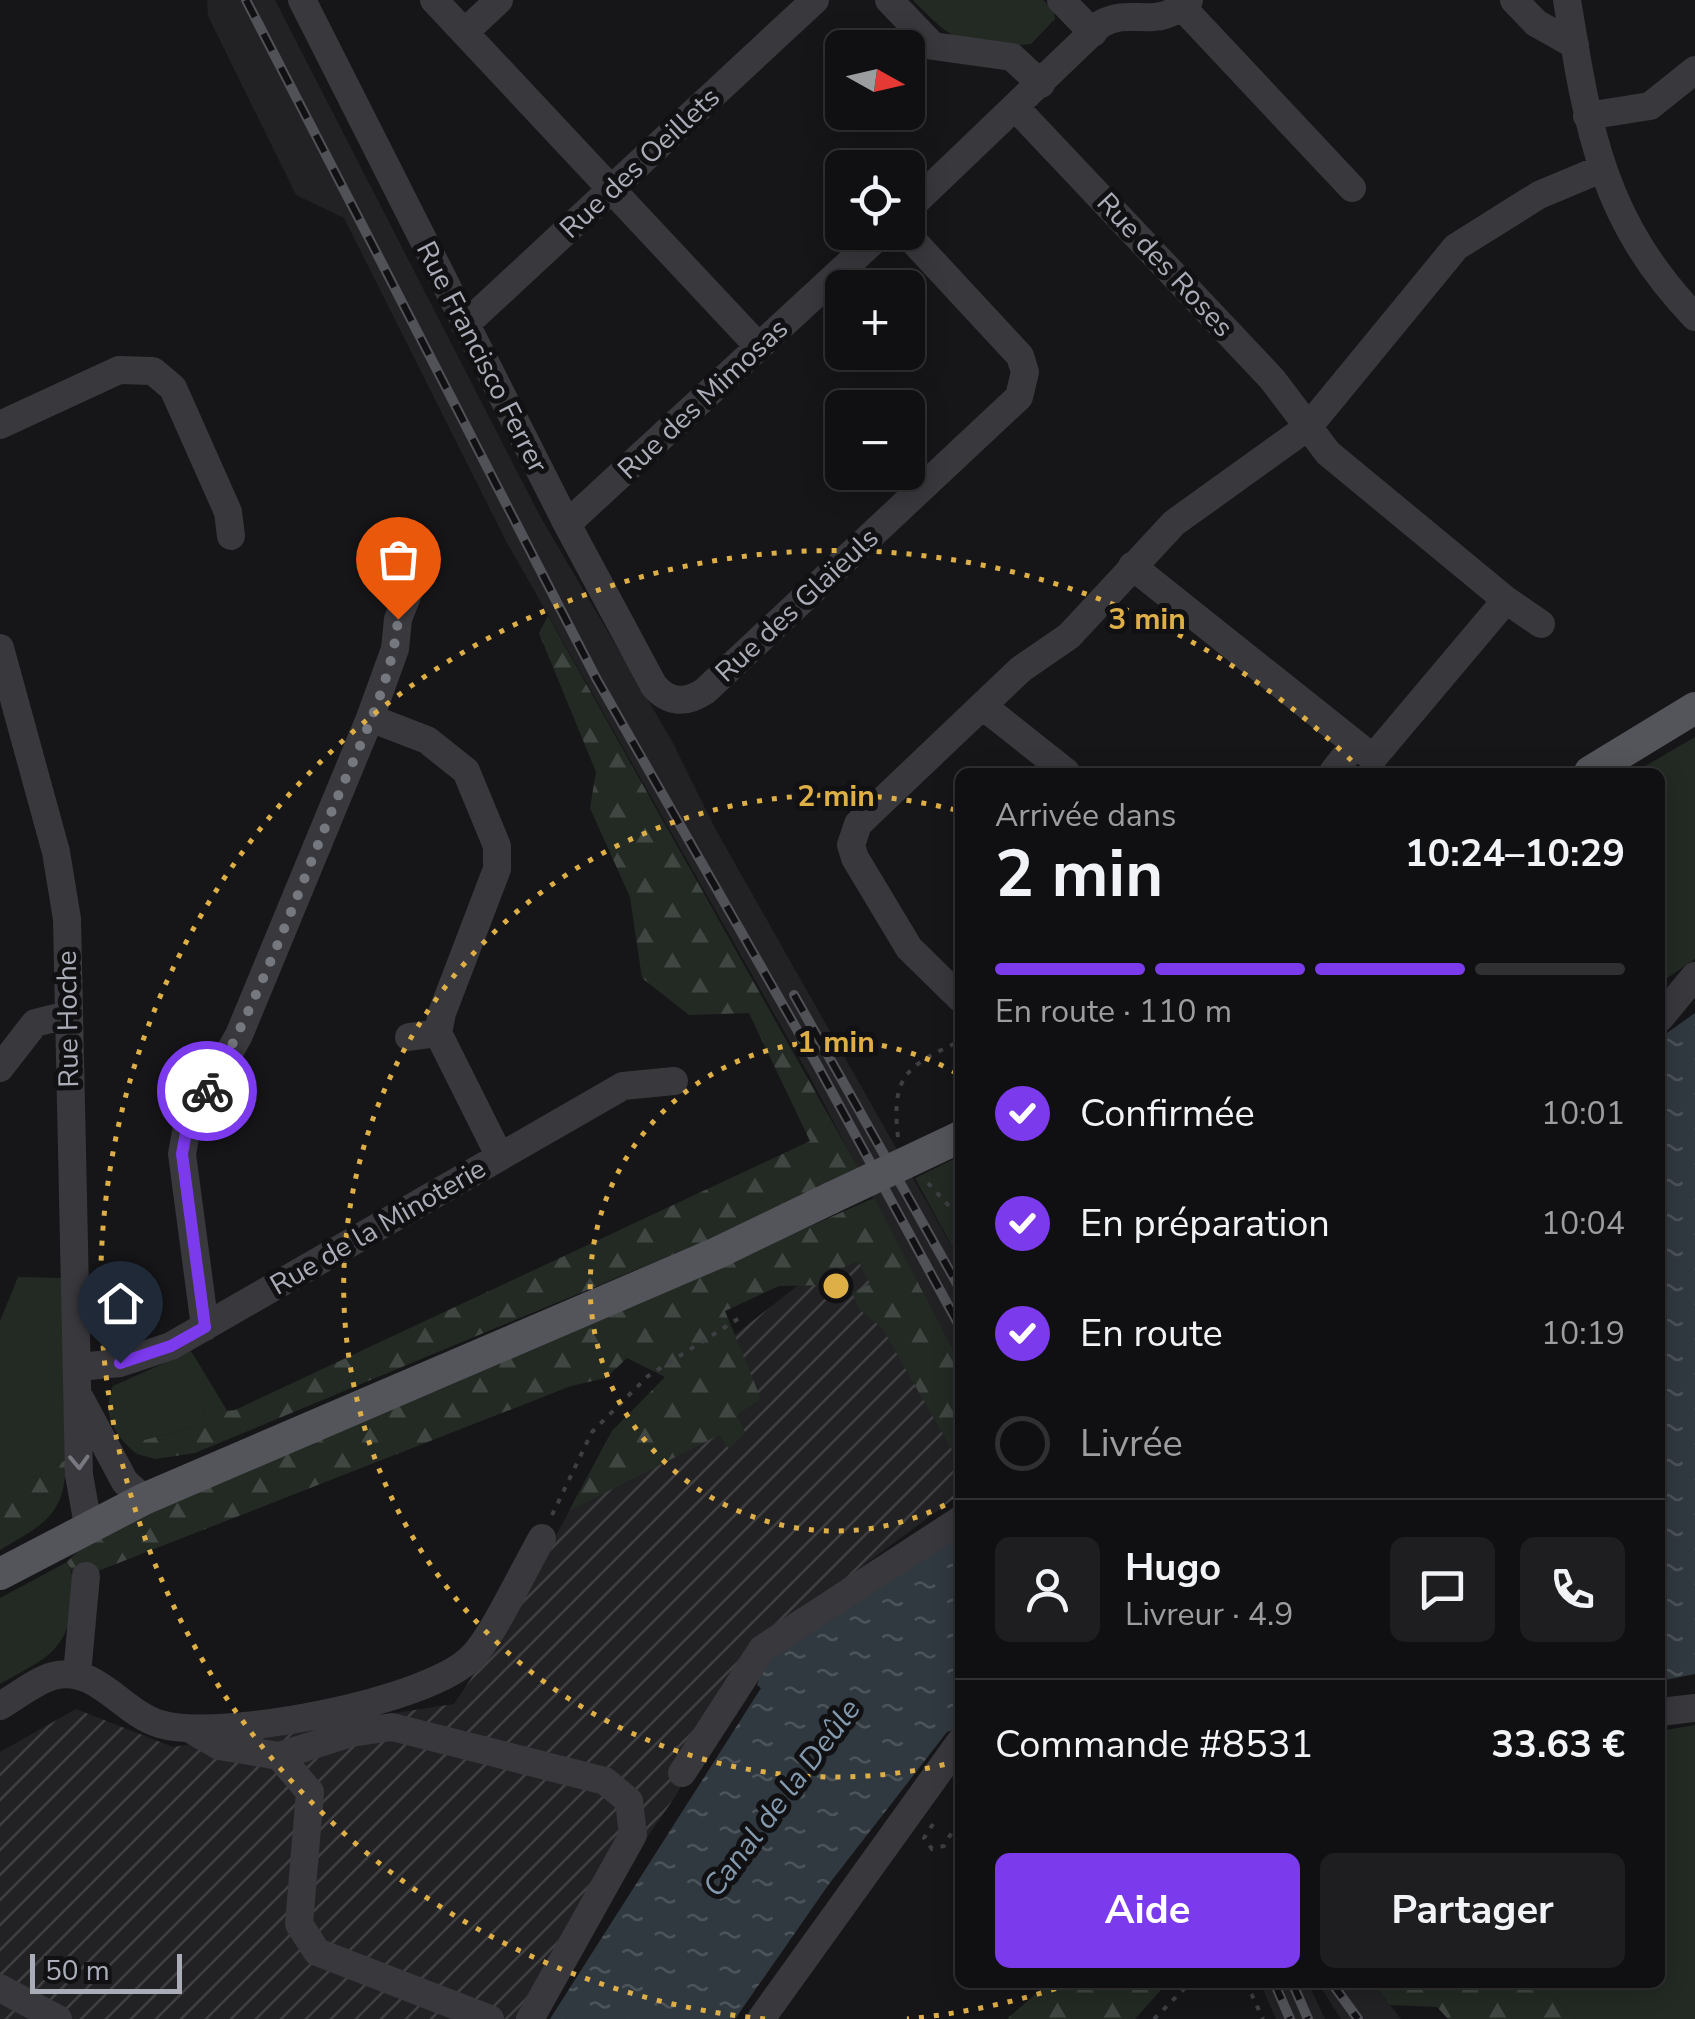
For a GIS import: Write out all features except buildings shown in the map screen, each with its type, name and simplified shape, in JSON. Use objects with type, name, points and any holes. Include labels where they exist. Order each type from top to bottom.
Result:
[{"type":"main road","points":[[1597,768],[1695,708]]},
{"type":"main road","points":[[0,1574],[88,1524],[717,1254],[955,1139]]},
{"type":"street","name":"Rue Francisco Ferrer","points":[[302,0],[567,524],[654,686],[677,700]]},
{"type":"street","points":[[434,0],[759,347]]},
{"type":"street","points":[[465,32],[499,0]]},
{"type":"street","name":"Rue des Oeillets","points":[[465,325],[815,0]]},
{"type":"street","points":[[889,0],[933,46],[1012,57],[1041,84]]},
{"type":"street","points":[[1061,0],[1093,33]]},
{"type":"street","points":[[1514,0],[1536,23],[1575,46]]},
{"type":"street","points":[[1568,0],[1587,116],[1601,169],[1650,265],[1695,317]]},
{"type":"street","points":[[925,193],[1108,20],[1128,9],[1159,20],[1186,3],[1352,188]]},
{"type":"street","points":[[1587,116],[1650,106],[1691,82]]},
{"type":"street","name":"Rue des Roses","points":[[1016,108],[1272,379],[1328,454],[1506,600],[1541,624]]},
{"type":"street","points":[[955,993],[909,948],[855,858],[853,834],[858,824],[1021,669],[1070,636],[1132,566],[1211,494],[1309,426],[1456,247],[1538,195],[1601,169]]},
{"type":"street","name":"Rue des Mimosas","points":[[567,524],[863,250]]},
{"type":"street","name":"Rue des Glaïeuls","points":[[677,700],[687,700],[704,691],[1019,397],[1025,372],[1020,356],[922,250]]},
{"type":"street","points":[[0,425],[119,370],[154,370],[173,388],[228,512],[231,536]]},
{"type":"street","points":[[1132,566],[1373,758],[1506,600]]},
{"type":"street","points":[[205,1327],[182,1154],[187,1127],[240,1035],[370,718],[395,649],[398,619],[409,591]]},
{"type":"street","name":"Rue Hoche","points":[[0,648],[61,874],[67,918],[66,1015],[80,1399],[79,1475],[88,1524]]},
{"type":"street","points":[[984,706],[1061,768]]},
{"type":"street","points":[[370,718],[427,740],[466,771],[497,846],[497,868],[442,1012],[438,1033],[500,1157]]},
{"type":"street","points":[[1336,768],[1355,744]]},
{"type":"street","points":[[1665,1012],[1695,976]]},
{"type":"street","points":[[0,1068],[36,1023],[66,1015]]},
{"type":"street","points":[[408,1037],[438,1033]]},
{"type":"street","name":"Rue de la Minoterie","points":[[79,1367],[143,1358],[205,1327],[623,1086],[674,1081]]},
{"type":"street","name":"Rue Hoche","points":[[80,1399],[125,1482],[144,1499]]},
{"type":"street","points":[[682,1772],[762,1648],[955,1523]]},
{"type":"street","points":[[190,1729],[253,1725],[350,1708],[434,1683],[474,1656],[542,1538]]},
{"type":"street","points":[[77,1674],[86,1576]]},
{"type":"street","points":[[0,1706],[52,1676],[77,1674],[93,1680],[135,1715],[190,1729],[220,1746],[280,1756],[352,1733],[392,1726],[606,1781],[629,1801],[633,1834],[530,2019]]},
{"type":"street","points":[[1665,1711],[1695,1708]]},
{"type":"street","points":[[761,2019],[955,1749]]},
{"type":"street","points":[[280,1756],[310,1792],[299,1924],[317,1952],[490,2019]]},
{"type":"street","points":[[0,1988],[58,2019]]},
{"type":"path","points":[[908,1151],[898,1137],[894,1099],[915,1062],[955,1043]]},
{"type":"path","points":[[926,1180],[955,1212]]},
{"type":"path","points":[[542,1538],[592,1432],[648,1376],[744,1315]]},
{"type":"path","points":[[933,1824],[924,1838],[932,1850],[944,1846],[955,1827]]},
{"type":"path","points":[[1154,2019],[1186,1988]]},
{"type":"path","points":[[1249,1988],[1263,2019]]},
{"type":"shaded area","points":[[207,0],[275,0],[541,518],[672,741],[716,830],[955,1252],[955,1354],[811,1079],[506,541],[344,218],[296,195],[208,16]]},
{"type":"shaded area","points":[[884,1218],[955,1354],[955,1498],[759,1643],[675,1797],[521,2019],[0,2019],[0,1752],[76,1709],[173,1747],[454,1704],[514,1614],[612,1431]]},
{"type":"shaded area","points":[[1262,1988],[1310,1988],[1325,2019],[1276,2019]]},
{"type":"shaded area","points":[[1321,1988],[1377,1988],[1401,2019],[1341,2019]]},
{"type":"green space","points":[[913,0],[1043,0],[1054,10],[1055,19],[1031,44],[977,44],[952,35]]},
{"type":"green space","points":[[548,616],[858,1168],[722,1234],[195,1453],[155,1459],[137,1454],[144,1440],[198,1426],[205,1409],[219,1397],[227,1411],[235,1410],[810,1141],[749,1013],[689,1015],[642,978],[630,897],[590,808],[596,772],[539,633]]},
{"type":"green space","points":[[1695,737],[1695,959],[1665,980],[1665,768],[1642,768]]},
{"type":"green space","points":[[955,1158],[955,1252],[915,1178]]},
{"type":"green space","points":[[874,1198],[955,1354],[955,1455],[882,1328],[860,1310],[852,1293],[870,1284],[858,1261],[827,1275],[831,1285],[779,1286],[725,1311],[761,1399],[736,1415],[745,1432],[729,1449],[719,1435],[569,1511],[612,1431],[665,1377],[627,1358],[606,1378],[571,1386],[98,1571],[75,1577],[67,1562],[88,1541],[185,1496],[446,1387]]},
{"type":"green space","points":[[18,1277],[63,1278],[66,1460],[0,1495],[0,1321]]},
{"type":"green space","points":[[191,1351],[219,1397],[205,1409],[198,1426],[144,1440],[137,1454],[112,1424],[109,1406],[113,1386]]},
{"type":"green space","points":[[66,1460],[62,1494],[50,1516],[0,1550],[0,1495]]},
{"type":"green space","points":[[67,1562],[73,1600],[59,1644],[0,1684],[0,1598]]},
{"type":"green space","points":[[1695,1725],[1695,2019],[1575,2019],[1545,1988],[1665,1988],[1665,1730]]},
{"type":"green space","points":[[1041,1988],[1163,1988],[1135,2019],[1007,2019]]},
{"type":"green space","points":[[1377,1988],[1545,1988],[1575,2019],[1448,2019],[1437,2007],[1390,2005]]},
{"type":"water","points":[[1695,1013],[1695,1674],[1665,1680],[1665,1034]]},
{"type":"water","name":"Canal de la Deûle","points":[[955,1530],[955,1730],[947,1732],[829,1884],[735,2019],[550,2019],[761,1688],[757,1685],[765,1661]]},
{"type":"railway","points":[[246,0],[596,678],[815,1061],[955,1318]]},
{"type":"railway","points":[[794,995],[955,1280]]},
{"type":"railway","points":[[1277,1988],[1290,2019]]},
{"type":"railway","points":[[1295,1988],[1308,2019]]},
{"type":"railway","points":[[1335,1988],[1358,2019]]},
{"type":"way so far","points":[[207,1091],[240,1035],[370,718],[395,649],[398,619]]},
{"type":"route","points":[[120,1363],[143,1358],[205,1327],[182,1154],[187,1127],[207,1091]]}]
